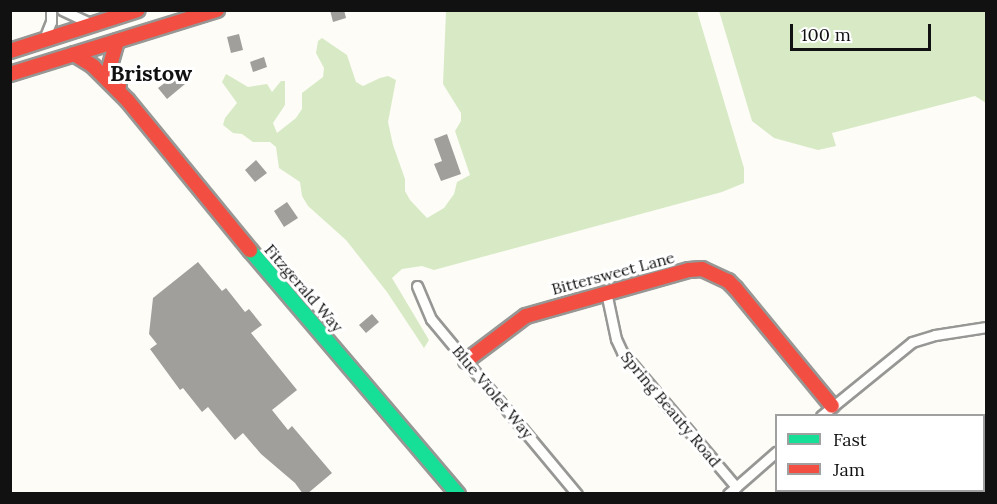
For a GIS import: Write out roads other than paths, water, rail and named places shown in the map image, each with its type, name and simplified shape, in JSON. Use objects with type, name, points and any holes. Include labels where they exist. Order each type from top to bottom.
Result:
[{"type":"main road","points":[[10,51],[138,10]]},
{"type":"main road","points":[[10,74],[218,10]]},
{"type":"main road","name":"Fitzgerald Way","points":[[117,41],[110,66],[128,101]]},
{"type":"main road","name":"Fitzgerald Way","points":[[74,54],[93,66],[128,101],[225,221],[458,494]]},
{"type":"main road","name":"Bittersweet Lane","points":[[466,361],[526,316],[606,292],[689,270],[702,269],[716,274],[736,289],[832,406]]},
{"type":"street","points":[[44,40],[51,22],[51,10]]},
{"type":"street","points":[[62,10],[92,24]]},
{"type":"street","name":"Blue Violet Way","points":[[417,286],[431,319],[577,494]]},
{"type":"street","name":"Spring Beauty Road","points":[[606,292],[616,339],[622,352],[736,487]]},
{"type":"street","points":[[823,414],[912,342],[935,335],[987,327]]},
{"type":"street","points":[[728,494],[775,454]]},
{"type":"district","name":"Bristow","points":[[151,74]]}]
